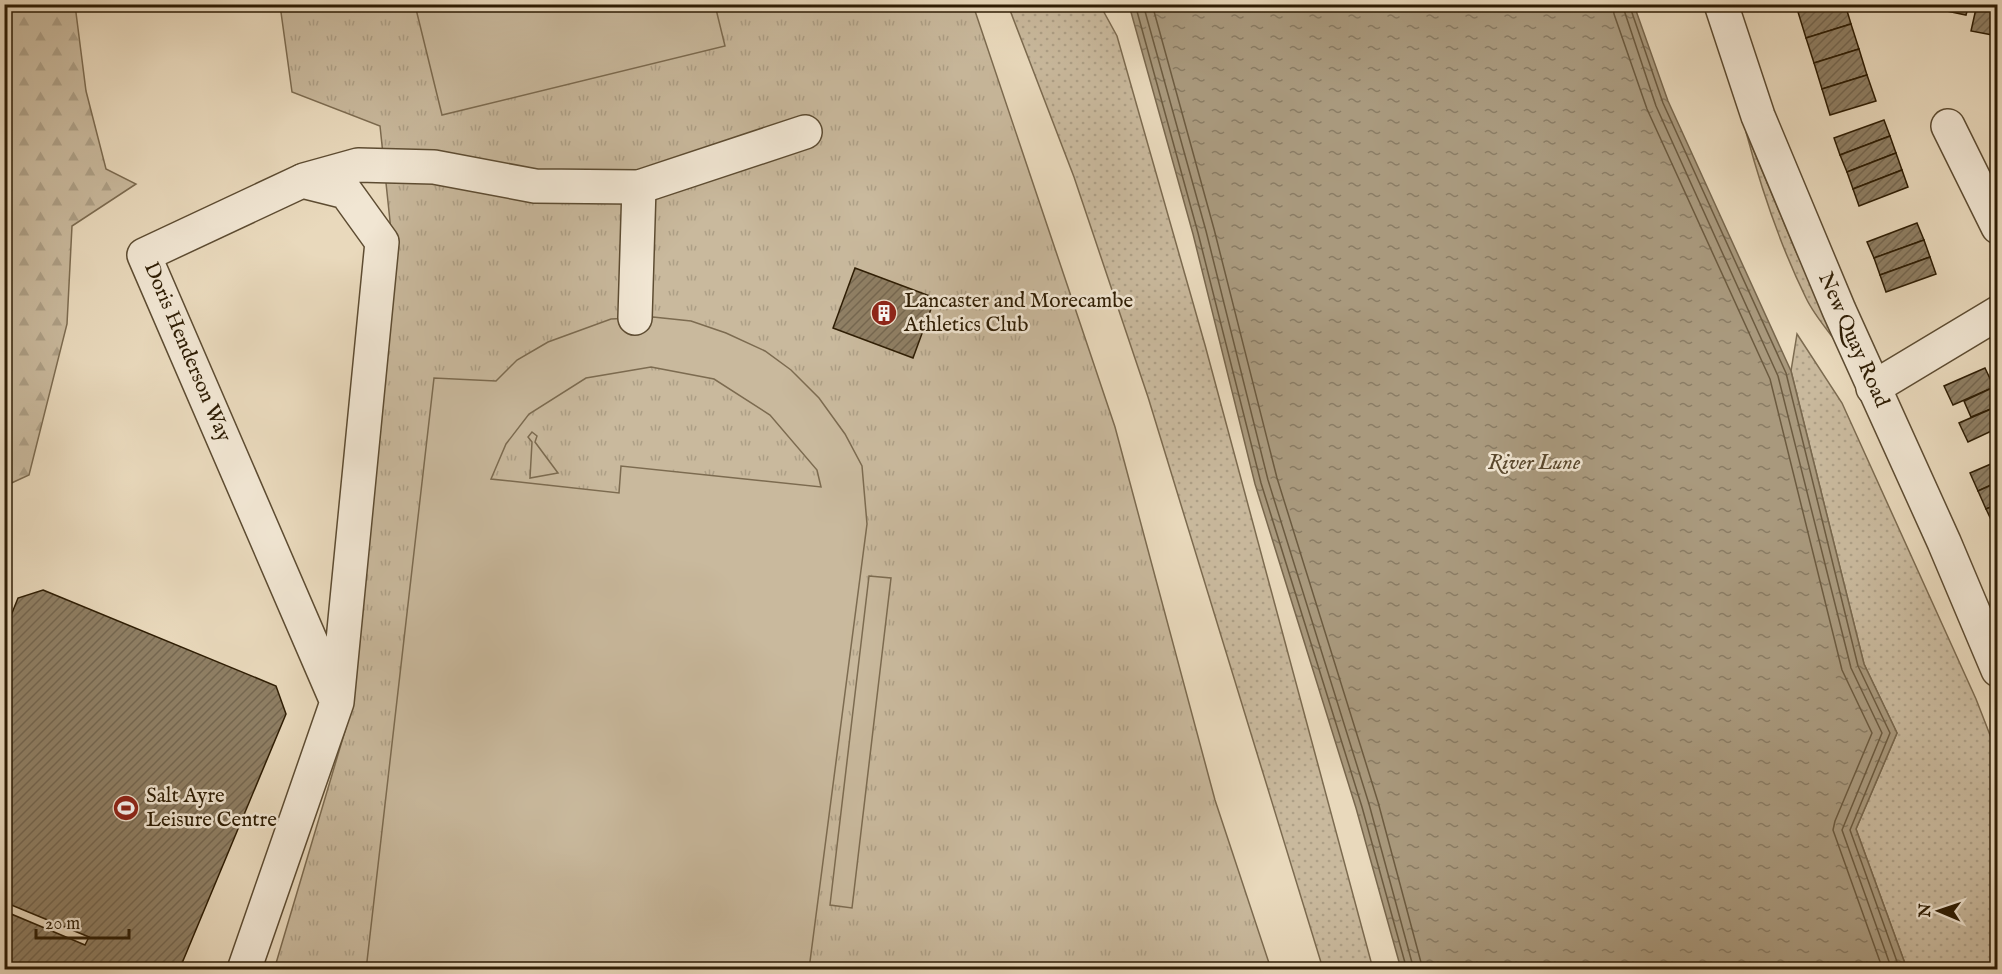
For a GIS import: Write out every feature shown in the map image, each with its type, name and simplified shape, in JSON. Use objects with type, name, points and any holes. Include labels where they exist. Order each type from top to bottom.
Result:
[{"type":"street","name":"New Quay Road","points":[[1720,4],[1758,116],[1873,388],[1944,542],[1998,670]]},
{"type":"street","points":[[1948,126],[1998,228]]},
{"type":"street","points":[[302,181],[358,165],[434,167],[535,186],[639,187],[805,132]]},
{"type":"street","points":[[244,969],[337,702],[382,242],[346,192],[302,181]]},
{"type":"street","name":"Doris Henderson Way","points":[[302,181],[144,255],[337,702]]},
{"type":"street","points":[[635,318],[639,187]]},
{"type":"street","points":[[1873,388],[1998,313]]},
{"type":"green space","points":[[4,5],[75,5],[86,91],[106,169],[136,184],[72,226],[67,324],[29,475],[5,486]]},
{"type":"green space","points":[[280,5],[973,5],[1115,427],[1215,800],[1271,969],[274,970],[353,704],[392,240],[380,126],[292,92]]},
{"type":"green space","points":[[415,5],[715,5],[725,46],[442,115]]},
{"type":"green space","points":[[1008,5],[1100,5],[1117,36],[1205,345],[1373,969],[1323,969],[1148,397],[1074,177]]},
{"type":"green space","points":[[1746,132],[1796,252],[1843,351],[1814,312],[1788,258],[1758,174]]},
{"type":"green space","points":[[653,317],[691,321],[726,333],[765,351],[791,370],[819,398],[845,434],[862,466],[867,524],[809,969],[366,970],[434,378],[496,381],[517,360],[548,342],[611,319]],"holes":[[[651,367],[714,379],[770,415],[817,470],[821,487],[621,466],[619,493],[491,479],[506,444],[529,414],[586,378]]]},
{"type":"green space","points":[[1797,334],[1842,403],[1976,699],[1997,753],[1997,969],[1907,969],[1856,829],[1897,733],[1864,664],[1791,371]]},
{"type":"green space","points":[[532,432],[537,436],[535,442],[558,473],[530,478],[532,442],[528,437]]},
{"type":"green space","points":[[869,576],[891,578],[852,908],[830,905]]},
{"type":"water","name":"River Lune","points":[[1129,5],[1634,5],[1668,101],[1791,371],[1864,664],[1897,733],[1856,829],[1907,969],[1401,969],[1356,808],[1255,484],[1193,234]]},
{"type":"building","points":[[1822,4],[1845,4],[1851,24],[1806,38],[1798,12]]},
{"type":"building","points":[[1924,4],[1969,4],[1966,15],[1923,6]]},
{"type":"building","points":[[1977,4],[1998,4],[1998,36],[1971,31]]},
{"type":"building","points":[[1851,24],[1859,49],[1814,63],[1806,38]]},
{"type":"building","points":[[1859,49],[1867,75],[1822,89],[1814,63]]},
{"type":"building","points":[[1867,75],[1876,101],[1830,115],[1822,89]]},
{"type":"building","points":[[1884,120],[1890,136],[1840,155],[1834,138]]},
{"type":"building","points":[[1890,136],[1896,153],[1847,172],[1840,155]]},
{"type":"building","points":[[1896,153],[1902,170],[1853,189],[1847,172]]},
{"type":"building","points":[[1902,170],[1908,187],[1859,206],[1853,189]]},
{"type":"building","points":[[1917,223],[1924,240],[1874,258],[1867,242]]},
{"type":"building","points":[[1924,240],[1930,257],[1880,275],[1874,258]]},
{"type":"building","points":[[1930,257],[1936,274],[1886,292],[1880,275]]},
{"type":"building","name":"Lancaster and Morecambe Athletics Club","points":[[855,268],[935,298],[913,358],[833,328]]},
{"type":"building","points":[[1985,368],[1994,387],[1953,405],[1944,386]]},
{"type":"building","points":[[1994,387],[1998,396],[1998,406],[1971,417],[1964,401]]},
{"type":"building","points":[[1998,406],[1998,428],[1968,442],[1959,423]]},
{"type":"building","points":[[1998,461],[1998,482],[1978,491],[1970,473]]},
{"type":"building","points":[[1998,482],[1998,504],[1986,509],[1978,491]]},
{"type":"building","points":[[1998,504],[1998,527],[1995,528],[1986,509]]},
{"type":"building","name":"Salt Ayre Leisure Centre","points":[[43,590],[276,686],[286,714],[180,968],[176,970],[4,970],[4,911],[85,945],[89,937],[4,902],[4,633],[18,598]]},
{"type":"place","name":"Lancaster and Morecambe Athletics Club","points":[[884,313]]},
{"type":"place","name":"Salt Ayre Leisure Centre","points":[[126,808]]}]
